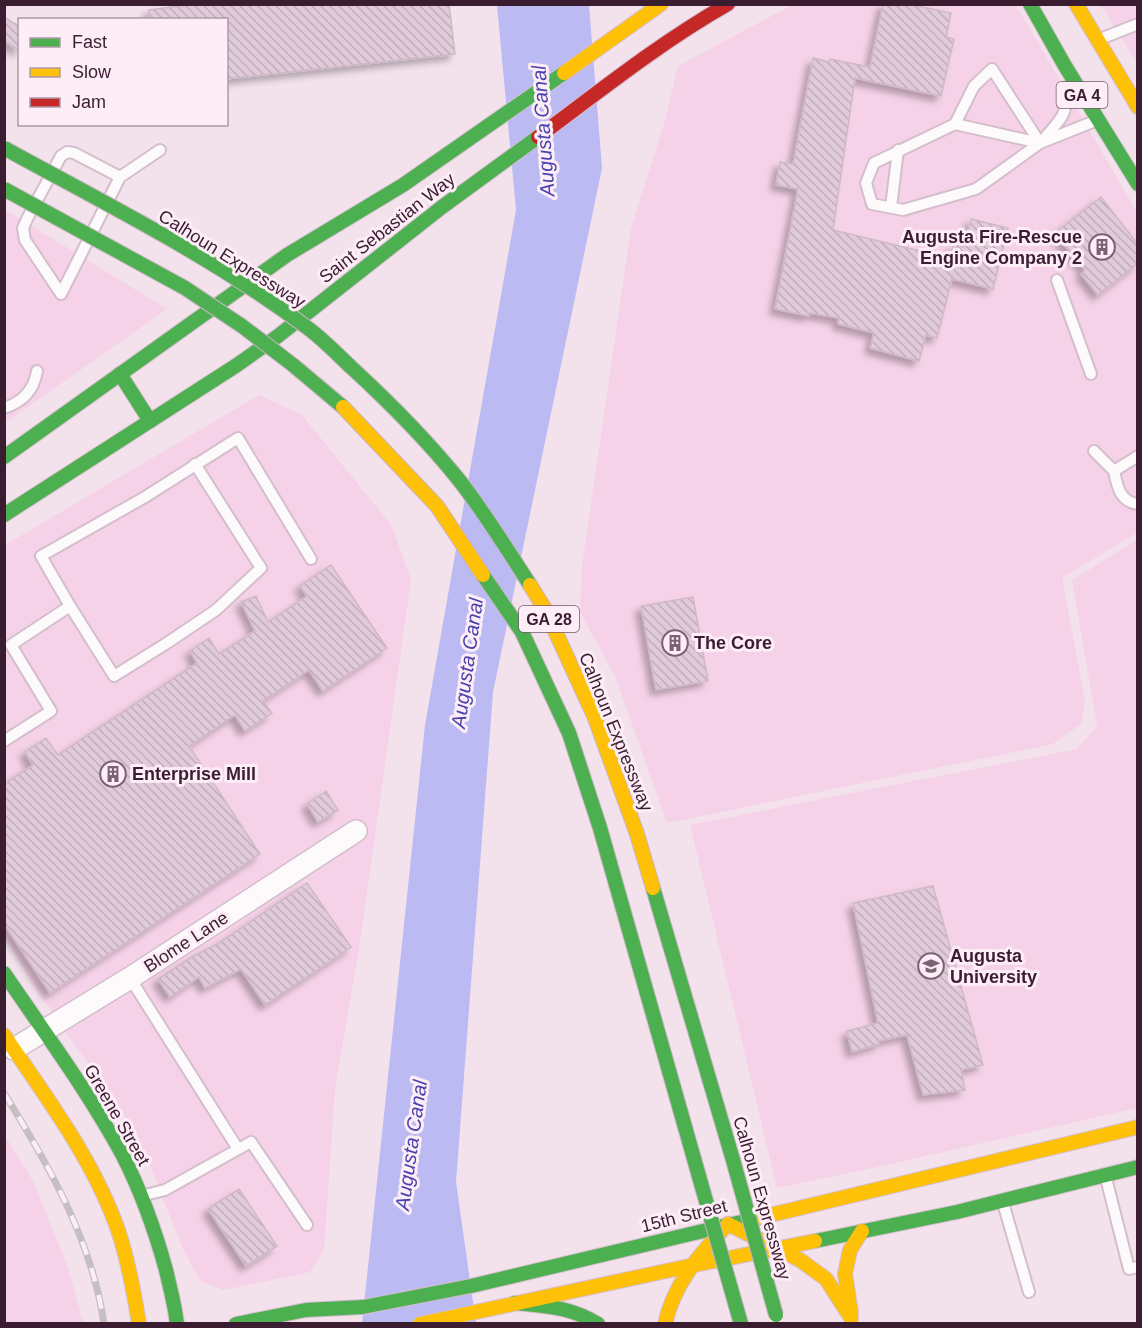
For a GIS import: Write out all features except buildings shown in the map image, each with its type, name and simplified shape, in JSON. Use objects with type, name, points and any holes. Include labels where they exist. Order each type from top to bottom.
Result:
[{"type":"main road","name":"Saint Sebastian Way","points":[[4,457],[287,255],[432,165],[661,4]]},
{"type":"main road","name":"Saint Sebastian Way","points":[[4,515],[237,365],[278,336],[450,200],[655,51],[728,4]]},
{"type":"main road","name":"GA 4","points":[[1030,4],[1137,184]]},
{"type":"main road","name":"GA 4","points":[[1076,4],[1137,107]]},
{"type":"main road","name":"Calhoun Expressway","points":[[4,148],[240,280],[307,327],[417,431],[459,480],[495,529],[545,609],[595,718],[637,834],[777,1319]]},
{"type":"main road","name":"GA 28","points":[[4,189],[185,288],[268,344],[302,372],[346,410],[437,506],[522,632],[569,734],[600,828],[741,1323]]},
{"type":"main road","points":[[120,374],[150,421]]},
{"type":"main road","name":"Greene Street","points":[[4,973],[98,1111],[122,1155],[141,1196],[160,1249],[175,1306],[177,1323]]},
{"type":"main road","points":[[9,1042],[84,1158],[100,1187],[114,1219],[133,1284],[139,1323]]},
{"type":"main road","name":"15th Street","points":[[237,1323],[306,1310],[363,1307],[471,1286],[1137,1127]]},
{"type":"main road","points":[[420,1323],[957,1212],[1137,1167]]},
{"type":"main road","points":[[665,1323],[679,1286],[706,1248],[728,1224],[800,1260],[826,1279],[852,1321]]},
{"type":"main road","points":[[852,1321],[845,1274],[850,1250],[862,1231]]},
{"type":"main road","points":[[515,1304],[563,1307],[598,1323]]},
{"type":"street","name":"Blome Lane","points":[[9,1042],[44,1031],[356,831]]},
{"type":"lane","points":[[1097,40],[1137,24]]},
{"type":"lane","points":[[1065,66],[1064,115],[1040,142],[976,189],[903,210],[872,204],[866,183],[874,163],[956,124],[1040,142],[1098,120]]},
{"type":"lane","points":[[956,124],[974,86],[992,69],[1040,142]]},
{"type":"lane","points":[[120,177],[74,153],[67,152],[61,156],[22,228],[25,240],[61,294],[120,177],[160,150]]},
{"type":"lane","points":[[891,207],[898,150]]},
{"type":"lane","points":[[1057,280],[1091,374]]},
{"type":"lane","points":[[4,408],[22,400],[31,391],[36,381],[37,371]]},
{"type":"lane","points":[[195,464],[261,568],[216,610],[114,676],[41,556],[145,496],[195,464],[238,438],[310,559]]},
{"type":"lane","points":[[1094,451],[1114,471],[1121,496],[1130,503],[1137,504]]},
{"type":"lane","points":[[1114,471],[1137,456]]},
{"type":"lane","points":[[4,741],[51,711],[11,645],[70,606]]},
{"type":"lane","points":[[130,978],[238,1149]]},
{"type":"lane","points":[[141,1196],[165,1190],[251,1142],[307,1225]]},
{"type":"lane","points":[[1105,1175],[1129,1269],[1137,1267]]},
{"type":"lane","points":[[1003,1201],[1029,1292]]},
{"type":"shaded area","points":[[792,5],[1016,5],[1137,212],[1137,533],[1062,578],[1085,701],[1081,724],[1053,744],[667,823],[615,676],[580,612],[582,566],[631,228],[664,124],[678,66]]},
{"type":"shaded area","points":[[1101,5],[1137,5],[1137,63]]},
{"type":"shaded area","points":[[4,209],[167,309],[5,423],[4,423]]},
{"type":"shaded area","points":[[259,395],[302,415],[392,526],[411,580],[359,949],[335,1089],[324,1250],[310,1272],[224,1290],[200,1281],[182,1247],[137,1133],[37,991],[5,937],[5,545]]},
{"type":"shaded area","name":"Augusta University","points":[[1137,540],[1137,1108],[777,1188],[690,825],[1077,749],[1097,726],[1072,580]]},
{"type":"shaded area","points":[[5,1136],[33,1181],[68,1267],[83,1323],[5,1323]]},
{"type":"water","name":"Augusta Canal","points":[[497,5],[589,5],[602,168],[493,692],[456,1182],[476,1323],[362,1324],[425,725],[516,210]]},
{"type":"railway","points":[[4,1093],[52,1175],[79,1233],[90,1262],[104,1324]]},
{"type":"traffic: fast","points":[[1030,4],[1065,66],[1138,184]]},
{"type":"traffic: fast","points":[[4,457],[287,255],[403,185],[564,73]]},
{"type":"traffic: fast","points":[[4,515],[237,365],[278,336],[442,207],[538,137]]},
{"type":"traffic: fast","points":[[4,148],[195,254],[305,326],[421,436],[478,505],[530,585]]},
{"type":"traffic: fast","points":[[4,189],[185,288],[242,326],[343,407]]},
{"type":"traffic: fast","points":[[120,374],[150,421]]},
{"type":"traffic: fast","points":[[483,575],[522,632],[569,733],[600,828],[741,1324]]},
{"type":"traffic: fast","points":[[653,888],[776,1315]]},
{"type":"traffic: fast","points":[[4,973],[80,1085],[129,1168],[157,1240],[174,1303],[177,1324]]},
{"type":"traffic: fast","points":[[815,1241],[957,1212],[1138,1167]]},
{"type":"traffic: fast","points":[[236,1324],[306,1310],[363,1307],[471,1286],[758,1218]]},
{"type":"traffic: fast","points":[[515,1303],[548,1306],[568,1311],[598,1324]]},
{"type":"traffic: slow","points":[[564,73],[661,4]]},
{"type":"traffic: slow","points":[[1076,4],[1138,107]]},
{"type":"traffic: slow","points":[[343,407],[437,506],[483,575]]},
{"type":"traffic: slow","points":[[530,585],[545,609],[595,718],[637,834],[653,888]]},
{"type":"traffic: slow","points":[[4,1035],[52,1105],[96,1178],[108,1204],[125,1253],[139,1324]]},
{"type":"traffic: slow","points":[[758,1218],[1138,1127]]},
{"type":"traffic: slow","points":[[665,1324],[675,1295],[689,1270],[728,1224],[800,1260],[826,1279],[851,1318]]},
{"type":"traffic: slow","points":[[851,1313],[845,1274],[850,1250],[862,1231]]},
{"type":"traffic: slow","points":[[420,1324],[815,1241]]},
{"type":"traffic: jam","points":[[538,137],[655,51],[728,4]]},
{"type":"place","name":"Augusta Fire-Rescue Engine Company 2","points":[[1102,247]]},
{"type":"place","name":"The Core","points":[[675,643]]},
{"type":"place","name":"Enterprise Mill","points":[[113,774]]},
{"type":"place","name":"Augusta University","points":[[931,966]]}]
